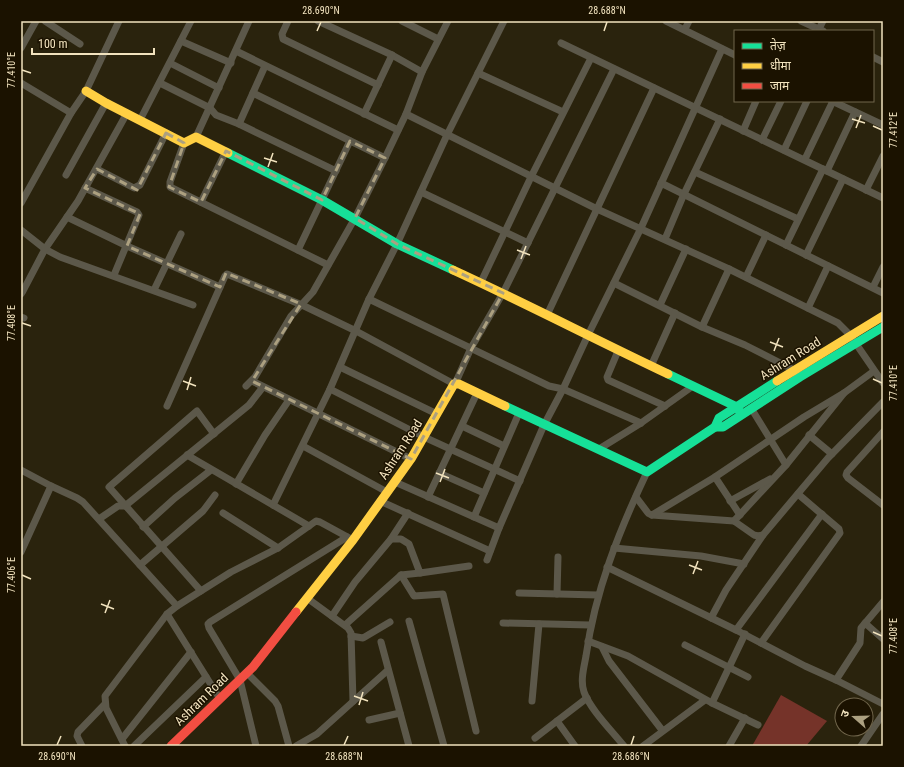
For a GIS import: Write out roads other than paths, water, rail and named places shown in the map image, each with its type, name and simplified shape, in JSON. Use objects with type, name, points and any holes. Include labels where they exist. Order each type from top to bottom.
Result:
[{"type":"street","points":[[21,48],[36,21]]},
{"type":"street","points":[[45,21],[80,44]]},
{"type":"street","points":[[21,203],[71,113],[86,91],[118,21]]},
{"type":"street","points":[[249,21],[196,137],[184,143],[170,182],[170,187],[328,265]]},
{"type":"street","points":[[288,21],[282,34],[284,39],[378,85]]},
{"type":"street","points":[[318,21],[392,55],[422,72]]},
{"type":"street","points":[[402,21],[438,39]]},
{"type":"street","points":[[412,459],[264,387],[249,383],[291,316],[313,292],[355,218],[406,114],[422,72],[448,21]]},
{"type":"street","points":[[273,505],[330,389],[369,299],[397,244],[447,135],[504,21]]},
{"type":"street","points":[[666,21],[734,54]]},
{"type":"street","points":[[685,30],[688,21]]},
{"type":"street","points":[[801,21],[820,30],[823,21]]},
{"type":"street","points":[[140,120],[190,22]]},
{"type":"street","points":[[181,41],[230,64]]},
{"type":"street","points":[[560,43],[762,140],[805,159],[883,198]]},
{"type":"street","points":[[487,560],[499,528],[544,425],[564,389],[588,335],[641,228],[722,48]]},
{"type":"street","points":[[236,51],[398,130]]},
{"type":"street","points":[[364,114],[392,55]]},
{"type":"street","points":[[874,57],[883,62]]},
{"type":"street","points":[[481,282],[531,177],[591,58]]},
{"type":"street","points":[[170,63],[219,88]]},
{"type":"street","points":[[239,124],[265,66]]},
{"type":"street","points":[[455,384],[471,348],[503,293],[614,69]]},
{"type":"street","points":[[478,73],[563,112]]},
{"type":"street","points":[[21,83],[71,113]]},
{"type":"street","points":[[160,83],[210,108],[216,115],[239,124],[336,171]]},
{"type":"street","points":[[547,315],[654,88]]},
{"type":"street","points":[[86,91],[106,103],[184,143]]},
{"type":"street","points":[[253,93],[385,158]]},
{"type":"street","points":[[743,131],[756,102]]},
{"type":"street","points":[[762,140],[781,102]]},
{"type":"street","points":[[784,150],[807,102]]},
{"type":"street","points":[[805,159],[832,102]]},
{"type":"street","points":[[834,102],[883,125]]},
{"type":"street","points":[[66,175],[106,103]]},
{"type":"street","points":[[786,245],[854,112]]},
{"type":"street","points":[[21,294],[24,292],[45,249],[97,169],[128,113]]},
{"type":"street","points":[[406,114],[597,209],[746,277],[838,323],[853,339],[883,383]]},
{"type":"street","points":[[665,239],[684,194],[720,119]]},
{"type":"street","points":[[97,169],[136,188],[140,185],[166,133]]},
{"type":"street","points":[[196,137],[322,200],[397,244],[481,282],[739,410]]},
{"type":"street","points":[[298,250],[350,141]]},
{"type":"street","points":[[201,202],[226,151]]},
{"type":"street","points":[[866,190],[883,156]]},
{"type":"street","points":[[695,172],[798,219]]},
{"type":"street","points":[[806,255],[843,179]]},
{"type":"street","points":[[661,183],[883,293]]},
{"type":"street","points":[[85,188],[138,214],[139,217],[114,275]]},
{"type":"street","points":[[421,192],[528,243]]},
{"type":"street","points":[[67,216],[127,246],[167,262],[220,287]]},
{"type":"street","points":[[22,234],[60,257],[114,275],[193,305]]},
{"type":"street","points":[[154,290],[181,234]]},
{"type":"street","points":[[746,277],[766,235]]},
{"type":"street","points":[[660,305],[686,249]]},
{"type":"street","points":[[808,308],[828,266]]},
{"type":"street","points":[[873,287],[883,267]]},
{"type":"street","points":[[702,327],[729,269]]},
{"type":"street","points":[[167,406],[225,276],[229,274],[302,305],[356,331],[455,384],[647,472],[614,548],[598,595],[590,625],[582,684],[587,698],[624,746]]},
{"type":"street","points":[[614,283],[702,327],[745,345],[794,370],[800,377]]},
{"type":"street","points":[[369,299],[549,386],[564,389],[641,423]]},
{"type":"street","points":[[651,366],[675,313]]},
{"type":"street","name":"Ashram Road","points":[[739,410],[751,408],[800,377],[881,320]]},
{"type":"street","name":"Ashram Road","points":[[647,472],[715,427],[723,427],[739,410],[794,370],[853,339],[883,327]]},
{"type":"street","points":[[618,351],[608,380],[665,406]]},
{"type":"street","points":[[340,367],[437,414]]},
{"type":"street","points":[[652,516],[715,477],[874,371]]},
{"type":"street","name":"Ashram Road","points":[[171,746],[253,667],[412,459],[455,384]]},
{"type":"street","points":[[599,449],[641,423],[693,386]]},
{"type":"street","points":[[99,519],[118,506],[125,506],[249,405],[264,387]]},
{"type":"street","points":[[330,389],[424,437],[520,480]]},
{"type":"street","points":[[734,521],[786,465],[844,392]]},
{"type":"street","points":[[428,496],[477,393]]},
{"type":"street","points":[[236,484],[265,435],[289,400]]},
{"type":"street","points":[[711,618],[726,590],[763,535],[832,454],[883,402]]},
{"type":"street","points":[[751,408],[786,465]]},
{"type":"street","points":[[201,591],[108,487],[197,411],[214,434]]},
{"type":"street","points":[[474,517],[519,413]]},
{"type":"street","points":[[462,426],[504,446]]},
{"type":"street","points":[[883,432],[846,474],[848,478],[883,505]]},
{"type":"street","points":[[809,435],[832,454]]},
{"type":"street","points":[[303,446],[387,492]]},
{"type":"street","points":[[187,455],[210,470],[309,526]]},
{"type":"street","points":[[21,470],[80,499],[177,606]]},
{"type":"street","points":[[143,527],[210,470]]},
{"type":"street","points":[[439,473],[484,493]]},
{"type":"street","points":[[730,501],[776,476]]},
{"type":"street","points":[[715,477],[740,515]]},
{"type":"street","points":[[395,482],[499,528]]},
{"type":"street","points":[[22,548],[51,486]]},
{"type":"street","points":[[761,643],[839,534],[839,529],[798,494]]},
{"type":"street","points":[[140,565],[203,511],[216,495]]},
{"type":"street","points":[[636,497],[652,516],[734,521],[754,535],[763,535]]},
{"type":"street","points":[[380,501],[490,551]]},
{"type":"street","points":[[223,513],[278,548]]},
{"type":"street","points":[[332,616],[355,582],[391,539],[408,513]]},
{"type":"street","points":[[736,630],[822,514]]},
{"type":"street","points":[[191,652],[123,743],[106,708],[105,704],[107,693],[167,614],[177,606],[231,572],[278,548],[316,521],[350,539],[208,624],[240,680],[256,746]]},
{"type":"street","points":[[391,539],[401,539],[409,544],[420,573]]},
{"type":"street","points":[[614,548],[701,556],[744,564]]},
{"type":"street","points":[[557,594],[558,557]]},
{"type":"street","points":[[345,625],[401,575],[469,566]]},
{"type":"street","points":[[607,567],[745,634],[805,666],[883,704]]},
{"type":"street","points":[[401,575],[414,596],[443,594],[476,730]]},
{"type":"street","points":[[519,593],[598,595]]},
{"type":"street","points":[[306,598],[348,628],[351,636],[353,701]]},
{"type":"street","points":[[836,680],[859,645],[860,630],[883,602]]},
{"type":"street","points":[[167,614],[220,699]]},
{"type":"street","points":[[409,621],[444,746]]},
{"type":"street","points":[[351,636],[363,638],[390,622]]},
{"type":"street","points":[[502,623],[590,625]]},
{"type":"street","points":[[865,623],[883,639]]},
{"type":"street","points":[[532,701],[539,624]]},
{"type":"street","points":[[643,746],[662,730],[708,701],[729,667],[745,634]]},
{"type":"street","points":[[588,641],[628,656],[708,701],[758,725]]},
{"type":"street","points":[[381,642],[407,745]]},
{"type":"street","points":[[685,645],[748,677]]},
{"type":"street","points":[[602,646],[609,661],[662,730]]},
{"type":"street","points":[[296,746],[317,734],[388,670]]},
{"type":"street","points":[[247,673],[275,701],[278,706],[289,746]]},
{"type":"street","points":[[134,746],[206,677]]},
{"type":"street","points":[[536,738],[587,698]]},
{"type":"street","points":[[82,746],[77,736],[78,732],[105,704]]},
{"type":"street","points":[[369,720],[400,714]]},
{"type":"street","points":[[861,746],[883,714]]},
{"type":"street","points":[[728,746],[745,718]]},
{"type":"street","points":[[557,721],[575,746]]}]
